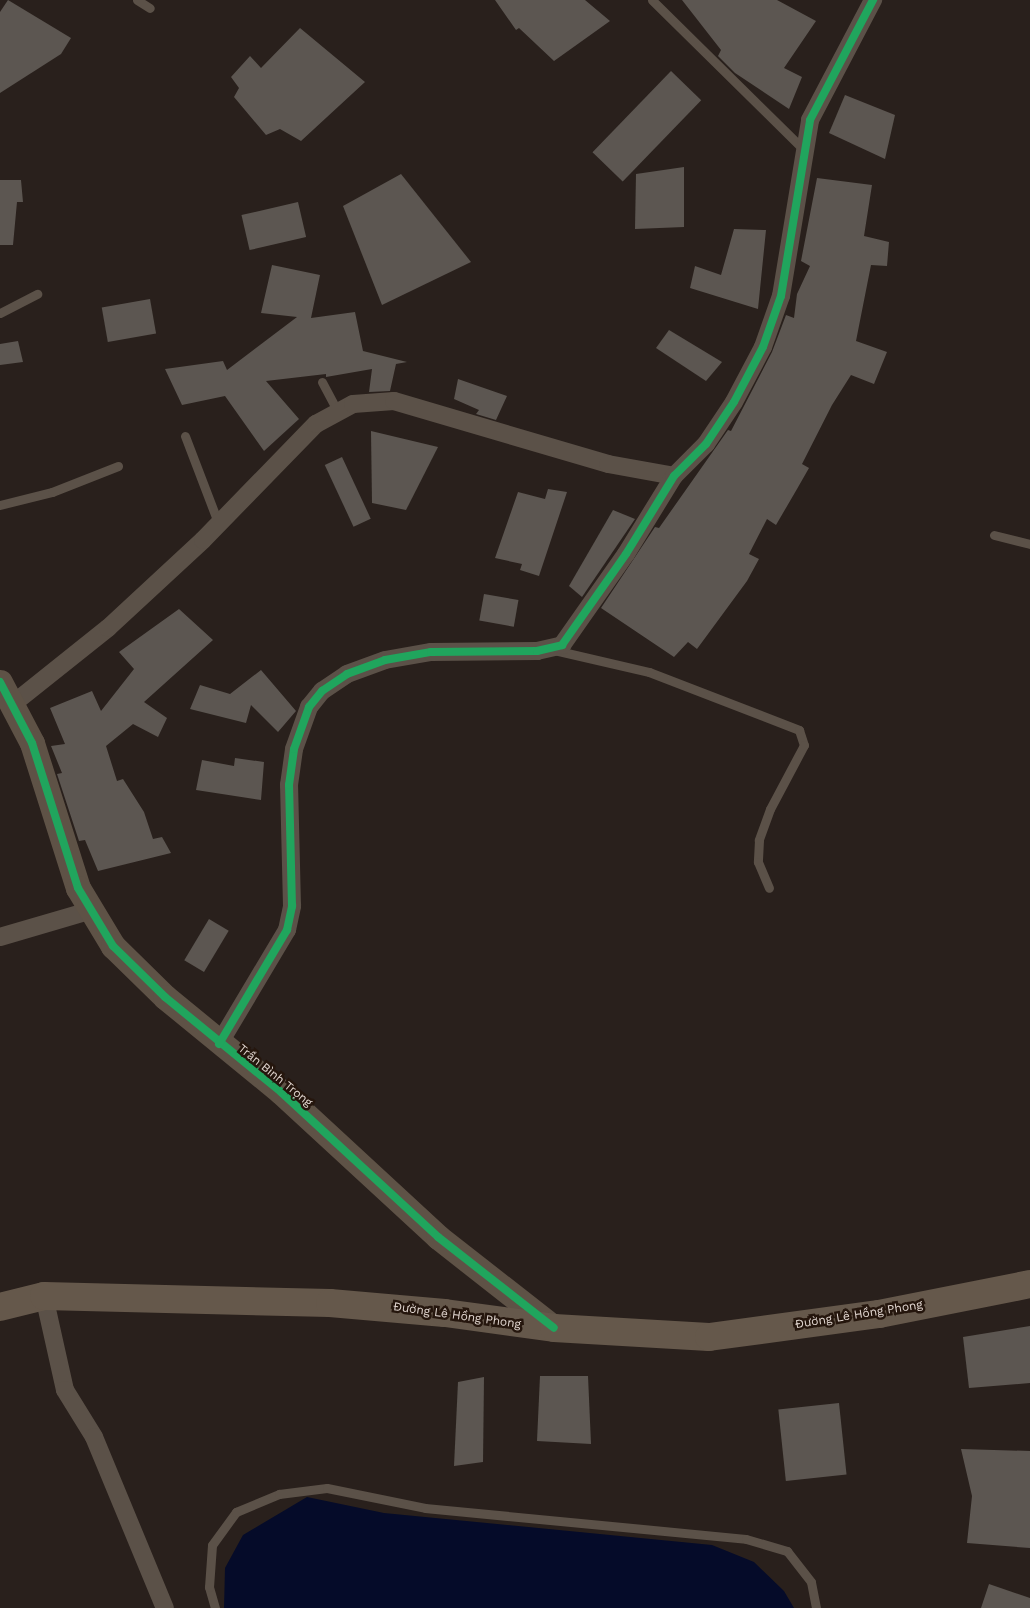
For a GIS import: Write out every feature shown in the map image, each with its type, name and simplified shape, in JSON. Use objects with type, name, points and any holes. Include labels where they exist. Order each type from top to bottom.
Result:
[{"type":"main road","name":"Đường Lê Hồng Phong","points":[[0,1307],[44,1296],[381,1306],[554,1328],[709,1337],[879,1314],[1030,1284]]},
{"type":"street","points":[[219,1044],[287,930],[292,906],[289,785],[300,723],[322,691],[347,674],[385,660],[431,652],[552,650],[562,644],[626,554],[674,476],[706,444],[734,402],[773,326],[810,120],[873,0]]},
{"type":"street","points":[[7,708],[108,628],[219,525],[316,424],[336,410],[353,404],[394,401],[608,464],[674,476]]},
{"type":"street","name":"Trần Bình Trọng","points":[[0,682],[7,708],[32,743],[89,911],[113,946],[219,1044],[281,1092],[438,1237],[554,1328]]},
{"type":"street","points":[[0,937],[89,911]]},
{"type":"street","points":[[44,1296],[65,1390],[94,1437],[165,1608]]},
{"type":"lane","points":[[137,0],[150,8]]},
{"type":"lane","points":[[652,0],[805,151]]},
{"type":"lane","points":[[0,313],[37,294]]},
{"type":"lane","points":[[322,382],[336,410]]},
{"type":"lane","points":[[185,436],[219,525]]},
{"type":"lane","points":[[0,505],[52,492],[118,466]]},
{"type":"lane","points":[[994,535],[1030,544]]},
{"type":"lane","points":[[552,650],[649,672],[799,730],[804,745],[770,809],[759,840],[758,862],[769,888]]},
{"type":"lane","points":[[215,1608],[209,1587],[212,1545],[236,1512],[279,1494],[328,1488],[425,1508],[746,1538],[787,1551],[811,1582],[816,1608]]},
{"type":"water","points":[[307,1497],[384,1513],[712,1545],[754,1562],[784,1591],[794,1608],[224,1608],[225,1568],[243,1535]]},
{"type":"building","points":[[8,0],[71,38],[61,54],[0,93],[0,12]]},
{"type":"building","points":[[495,0],[585,0],[610,21],[554,61],[519,28],[516,30]]},
{"type":"building","points":[[682,0],[777,0],[816,21],[784,68],[802,77],[789,109],[735,73],[718,56],[721,50]]},
{"type":"building","points":[[300,28],[365,82],[301,141],[280,129],[266,135],[234,97],[239,88],[231,77],[250,56],[261,68]]},
{"type":"building","points":[[671,71],[701,100],[623,181],[593,152]]},
{"type":"building","points":[[845,95],[895,115],[885,159],[829,133]]},
{"type":"building","points":[[684,167],[684,227],[635,229],[636,174]]},
{"type":"building","points":[[401,174],[471,262],[382,305],[343,206]]},
{"type":"building","points":[[817,178],[872,185],[864,236],[889,242],[887,266],[871,265],[856,341],[887,352],[874,384],[851,375],[832,405],[802,464],[809,468],[776,525],[767,519],[749,554],[759,559],[747,581],[697,649],[688,642],[674,657],[601,608],[655,527],[659,528],[728,430],[731,431],[772,352],[786,315],[794,318],[797,294],[810,266],[801,261]]},
{"type":"building","points":[[0,180],[21,180],[23,202],[17,202],[13,245],[0,245]]},
{"type":"building","points":[[298,202],[306,237],[250,250],[241,215]]},
{"type":"building","points":[[734,229],[766,230],[758,309],[690,288],[695,266],[721,275]]},
{"type":"building","points":[[272,265],[320,275],[311,318],[355,312],[363,351],[407,362],[396,364],[390,391],[369,392],[372,369],[326,377],[326,374],[266,381],[299,419],[264,451],[225,396],[182,405],[165,369],[223,361],[227,370],[297,317],[261,313]]},
{"type":"building","points":[[150,299],[156,333],[108,342],[102,308]]},
{"type":"building","points":[[669,330],[722,362],[706,381],[656,348]]},
{"type":"building","points":[[18,341],[23,362],[0,365],[0,344]]},
{"type":"building","points":[[458,379],[507,396],[496,420],[476,414],[479,410],[454,399]]},
{"type":"building","points":[[371,431],[438,447],[406,510],[372,503]]},
{"type":"building","points":[[342,457],[371,519],[354,527],[325,465]]},
{"type":"building","points":[[548,489],[567,492],[539,576],[520,570],[522,564],[495,558],[518,492],[545,499]]},
{"type":"building","points":[[613,510],[635,519],[582,597],[569,586]]},
{"type":"building","points":[[484,594],[518,600],[514,627],[479,621]]},
{"type":"building","points":[[179,609],[213,640],[144,702],[167,718],[158,737],[133,724],[106,746],[117,781],[123,779],[144,812],[153,839],[162,837],[171,853],[98,871],[85,840],[79,841],[57,774],[62,773],[51,746],[65,744],[50,708],[92,691],[101,711],[134,669],[119,652]]},
{"type":"building","points":[[261,670],[296,711],[278,732],[251,705],[246,723],[190,709],[200,685],[230,694]]},
{"type":"building","points":[[235,758],[264,762],[261,800],[196,790],[202,760],[234,766]]},
{"type":"building","points":[[209,919],[229,931],[204,972],[184,960]]},
{"type":"building","points":[[1030,1326],[1030,1383],[969,1388],[963,1337]]},
{"type":"building","points":[[540,1376],[588,1376],[591,1444],[537,1441]]},
{"type":"building","points":[[484,1377],[483,1462],[454,1466],[458,1382]]},
{"type":"building","points":[[839,1403],[847,1475],[786,1481],[778,1409]]},
{"type":"building","points":[[961,1449],[1030,1451],[1030,1548],[967,1543],[972,1496]]},
{"type":"building","points":[[989,1584],[1030,1598],[1030,1608],[981,1608]]},
{"type":"cycle path","points":[[219,1044],[287,930],[292,906],[289,785],[294,749],[309,707],[322,691],[347,674],[385,660],[431,652],[537,651],[562,645],[626,554],[674,476],[706,444],[734,402],[763,347],[781,296],[810,120],[873,0]]},
{"type":"cycle path","points":[[0,682],[32,743],[78,888],[113,946],[165,997],[281,1092],[438,1237],[554,1328]]}]
